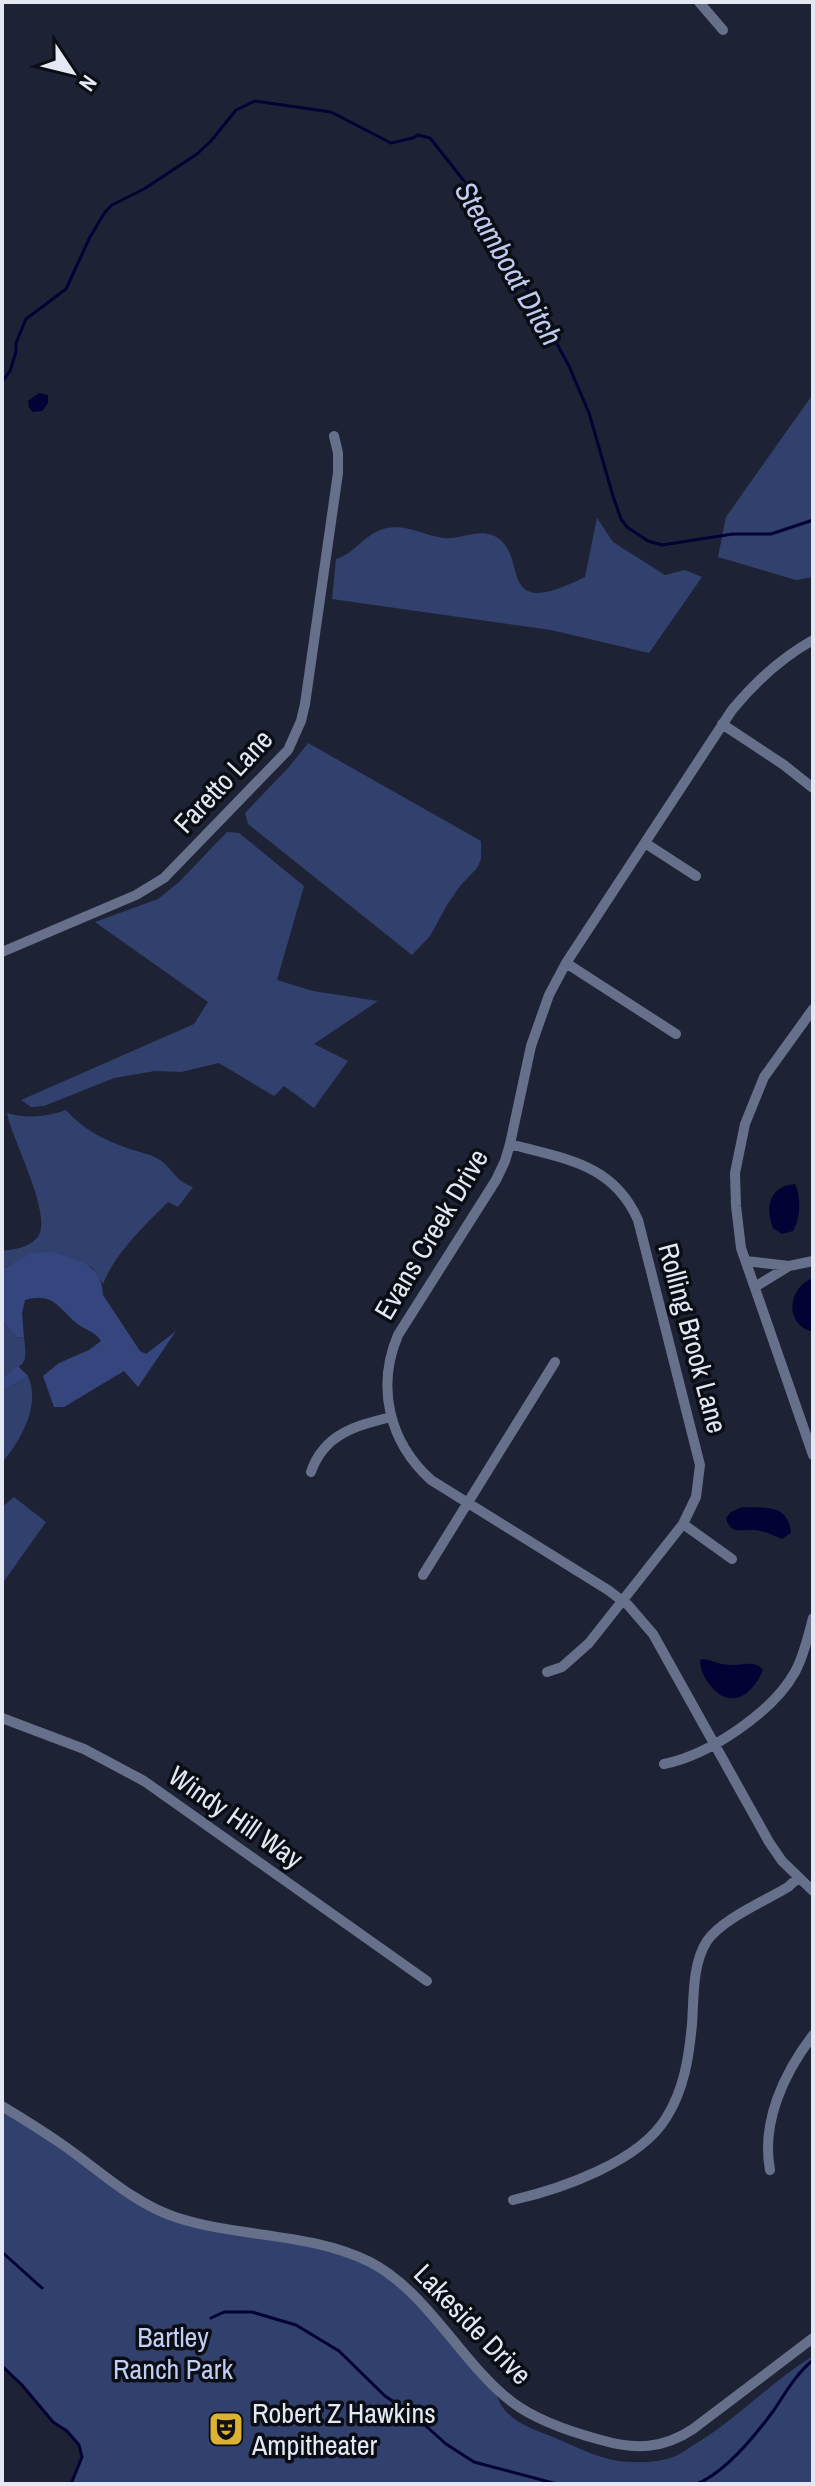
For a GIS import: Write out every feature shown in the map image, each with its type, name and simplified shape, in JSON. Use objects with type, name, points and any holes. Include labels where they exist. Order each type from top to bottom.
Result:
[{"type":"street","points":[[699,2],[723,30]]},
{"type":"street","name":"Faretto Lane","points":[[2,952],[150,888],[177,866],[288,750],[301,721],[313,645],[338,473],[334,436]]},
{"type":"street","name":"Evans Creek Drive","points":[[813,640],[765,674],[722,724],[566,963],[539,1020],[510,1144],[496,1180],[398,1335],[391,1351],[387,1375],[391,1417],[400,1442],[419,1469],[431,1480],[622,1600],[653,1634],[769,1842],[798,1878],[813,1891]]},
{"type":"street","points":[[722,724],[813,788]]},
{"type":"street","points":[[645,843],[696,876]]},
{"type":"street","points":[[566,963],[676,1034]]},
{"type":"street","points":[[813,1009],[764,1077],[745,1124],[735,1183],[738,1227],[746,1261],[813,1455]]},
{"type":"street","name":"Rolling Brook Lane","points":[[510,1144],[588,1166],[614,1184],[632,1207],[638,1220],[697,1451],[699,1482],[696,1497],[683,1524],[589,1643],[562,1667],[547,1672]]},
{"type":"street","points":[[746,1261],[789,1266],[813,1261]]},
{"type":"street","points":[[755,1287],[789,1266]]},
{"type":"street","points":[[423,1575],[555,1362]]},
{"type":"street","points":[[311,1472],[315,1460],[334,1437],[358,1425],[391,1417]]},
{"type":"street","points":[[683,1524],[732,1559]]},
{"type":"street","points":[[664,1764],[716,1748],[785,1687],[798,1667],[813,1618]]},
{"type":"street","name":"Windy Hill Way","points":[[2,1718],[71,1743],[144,1781],[427,1981]]},
{"type":"street","points":[[513,2200],[582,2179],[622,2158],[652,2136],[666,2120],[682,2084],[689,2053],[698,1961],[704,1945],[714,1932],[798,1878]]},
{"type":"street","points":[[770,2170],[767,2153],[773,2112],[799,2054],[813,2035]]},
{"type":"street","name":"Lakeside Drive","points":[[2,2106],[133,2196],[167,2214],[216,2227],[337,2250],[376,2265],[411,2294],[514,2403],[543,2419],[594,2438],[640,2448],[656,2447],[676,2439],[813,2338]]},
{"type":"green space","points":[[813,394],[813,577],[796,580],[718,557],[726,517]]},
{"type":"green space","points":[[597,518],[613,542],[665,575],[685,570],[702,577],[649,653],[551,630],[332,599],[336,559],[376,532],[391,528],[406,528],[443,538],[480,533],[492,535],[504,543],[518,580],[525,589],[536,593],[555,590],[585,577]]},
{"type":"green space","points":[[308,743],[481,841],[481,859],[477,868],[460,886],[430,936],[412,955],[248,824],[245,813]]},
{"type":"green space","points":[[227,832],[239,833],[304,886],[277,980],[313,991],[378,1001],[314,1044],[348,1061],[314,1108],[284,1086],[274,1096],[219,1063],[181,1072],[155,1071],[114,1078],[44,1106],[31,1107],[21,1100],[194,1024],[208,1002],[95,922],[158,899],[179,882]]},
{"type":"green space","points":[[66,1110],[79,1123],[103,1138],[157,1158],[193,1187],[178,1207],[168,1202],[140,1230],[115,1261],[103,1284],[93,1268],[55,1252],[2,1270],[2,1251],[30,1244],[41,1228],[36,1196],[7,1113],[37,1116]]},
{"type":"green space","points":[[2,1321],[16,1337],[24,1338],[25,1359],[2,1378]]},
{"type":"green space","points":[[28,1376],[32,1399],[27,1422],[2,1463],[2,1391]]},
{"type":"green space","points":[[14,1497],[46,1522],[2,1584],[2,1507]]},
{"type":"green space","name":"Bartley Ranch Park","points":[[2,2108],[160,2216],[348,2254],[395,2281],[496,2390],[508,2414],[531,2428],[600,2457],[638,2462],[676,2456],[715,2431],[813,2356],[813,2484],[71,2484],[82,2457],[79,2445],[67,2431],[53,2422],[2,2366]]},
{"type":"shaded area","points":[[39,393],[48,395],[48,403],[42,411],[33,412],[28,401]]},
{"type":"shaded area","points":[[795,1184],[799,1201],[798,1220],[793,1231],[782,1234],[773,1228],[769,1213],[771,1199],[779,1189]]},
{"type":"shaded area","points":[[55,1252],[80,1261],[93,1270],[98,1276],[103,1295],[140,1351],[146,1354],[176,1331],[138,1387],[124,1371],[64,1407],[54,1407],[43,1376],[59,1363],[89,1350],[101,1341],[53,1302],[42,1298],[25,1300],[22,1313],[24,1338],[16,1337],[2,1321],[2,1270],[31,1253]]},
{"type":"shaded area","points":[[813,1278],[813,1332],[797,1322],[792,1306],[798,1290]]},
{"type":"shaded area","points":[[18,1366],[28,1376],[2,1391],[2,1378]]},
{"type":"shaded area","points":[[742,1507],[781,1512],[791,1533],[782,1539],[768,1533],[733,1529],[726,1518]]},
{"type":"shaded area","points":[[700,1660],[728,1665],[753,1664],[763,1670],[747,1693],[740,1697],[725,1697],[704,1676]]},
{"type":"waterway","name":"Steamboat Ditch","points":[[2,382],[10,371],[16,343],[26,319],[66,289],[90,237],[112,205],[144,189],[197,154],[236,110],[255,101],[331,112],[391,143],[418,135],[430,138],[480,201],[501,248],[569,366],[589,413],[621,519],[627,527],[648,541],[662,545],[733,534],[771,534],[813,520]]},
{"type":"waterway","points":[[2,2252],[42,2288]]},
{"type":"waterway","points":[[211,2318],[224,2312],[252,2312],[296,2325],[339,2351],[385,2396],[474,2462],[557,2484]]},
{"type":"waterway","points":[[697,2484],[719,2471],[740,2452],[796,2377],[813,2360]]},
{"type":"waterway","points":[[2,2366],[53,2422],[67,2431],[79,2445],[82,2457],[71,2484]]},
{"type":"place","name":"Robert Z Hawkins Ampitheater","points":[[226,2429]]}]
